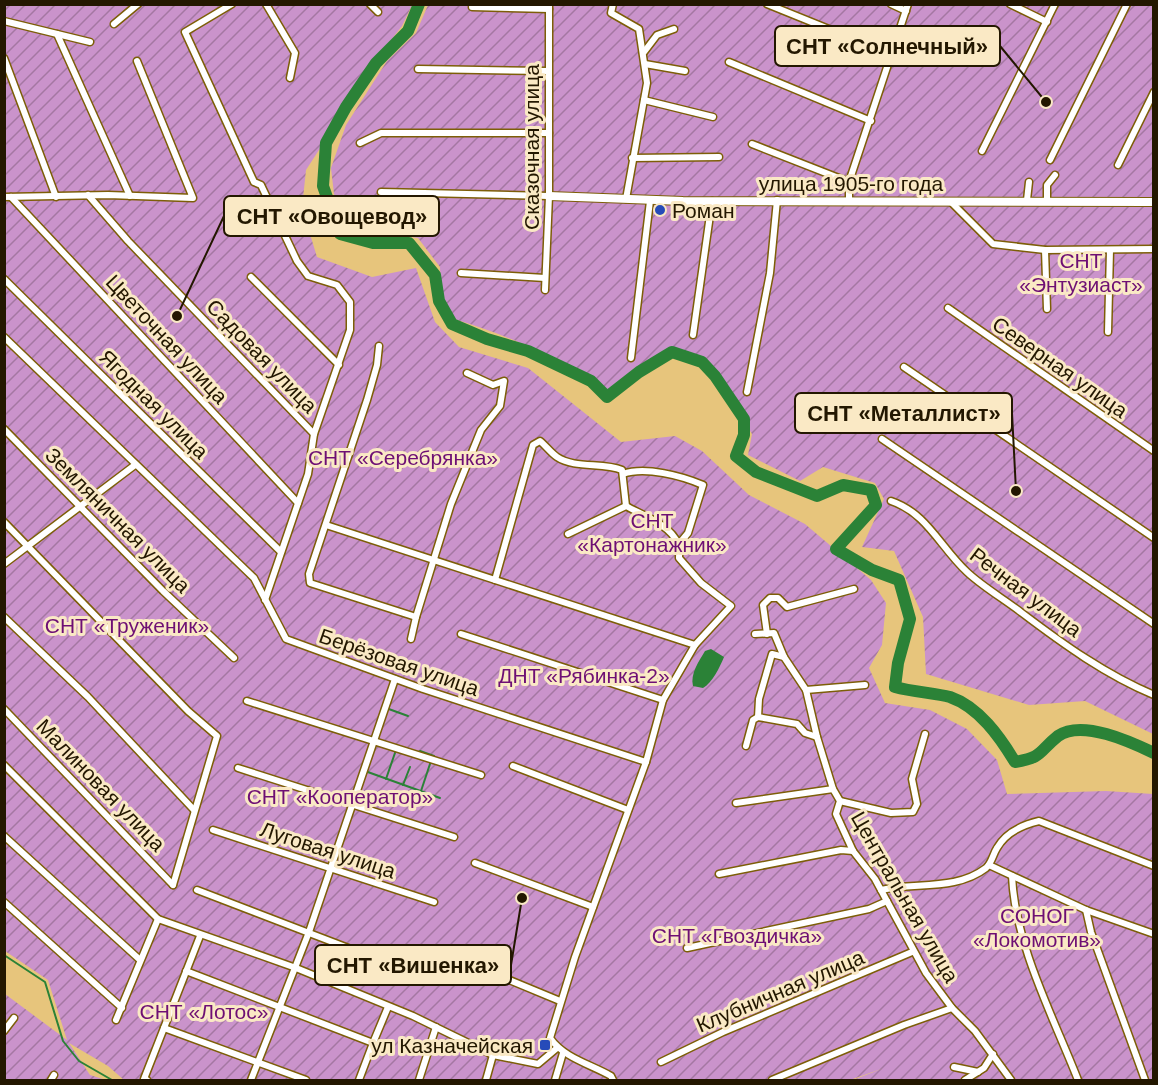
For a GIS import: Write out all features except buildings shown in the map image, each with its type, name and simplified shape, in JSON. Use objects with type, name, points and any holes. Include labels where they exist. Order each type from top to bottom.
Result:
[{"type":"street","points":[[114,24],[138,4]]},
{"type":"street","points":[[232,4],[185,32],[254,182],[261,185],[297,261],[308,276],[337,285],[350,302],[350,330],[314,434],[308,474],[265,601]]},
{"type":"street","points":[[266,4],[295,53],[290,78]]},
{"type":"street","points":[[370,4],[378,12]]},
{"type":"street","points":[[613,4],[611,14],[639,29],[645,64],[644,100],[626,199]]},
{"type":"street","points":[[767,4],[893,56]]},
{"type":"street","points":[[849,200],[849,182],[893,56],[907,8],[891,4]]},
{"type":"street","points":[[1010,4],[1047,22]]},
{"type":"street","points":[[982,151],[1055,4]]},
{"type":"street","points":[[1050,160],[1127,4]]},
{"type":"street","points":[[472,7],[549,7]]},
{"type":"street","name":"Сказочная улица","points":[[545,290],[549,196],[549,7]]},
{"type":"street","points":[[4,21],[90,42]]},
{"type":"street","points":[[644,52],[657,35],[674,29]]},
{"type":"street","points":[[57,34],[130,195]]},
{"type":"street","points":[[4,58],[56,197]]},
{"type":"street","points":[[8,197],[130,195],[193,198],[137,61]]},
{"type":"street","points":[[729,62],[871,121]]},
{"type":"street","points":[[645,64],[685,71]]},
{"type":"street","points":[[418,69],[548,70]]},
{"type":"street","points":[[1118,165],[1154,92]]},
{"type":"street","points":[[644,100],[713,117]]},
{"type":"street","points":[[360,143],[381,133],[549,133]]},
{"type":"street","points":[[752,144],[849,182]]},
{"type":"street","points":[[632,158],[718,157]]},
{"type":"street","points":[[1047,200],[1047,185],[1055,175]]},
{"type":"street","points":[[1027,200],[1029,182]]},
{"type":"street","points":[[381,192],[549,196]]},
{"type":"street","name":"Садовая улица","points":[[88,195],[128,241],[314,434]]},
{"type":"street","name":"улица 1905-го года","points":[[549,196],[650,201],[1154,202]]},
{"type":"street","name":"Цветочная улица","points":[[8,197],[298,503]]},
{"type":"street","points":[[747,392],[770,273],[777,200]]},
{"type":"street","points":[[632,358],[650,201]]},
{"type":"street","points":[[693,335],[712,201]]},
{"type":"street","points":[[951,202],[993,244],[1045,250],[1154,249]]},
{"type":"street","points":[[1045,250],[1047,309]]},
{"type":"street","points":[[1108,332],[1110,250]]},
{"type":"street","points":[[461,273],[545,278]]},
{"type":"street","points":[[251,277],[339,365]]},
{"type":"street","name":"Ягодная улица","points":[[4,279],[281,552]]},
{"type":"street","name":"Северная улица","points":[[948,308],[1154,451]]},
{"type":"street","name":"Берёзовая улица","points":[[4,337],[254,578],[265,601],[273,610],[286,639],[395,679],[646,762]]},
{"type":"street","points":[[379,346],[377,364],[367,399],[309,574],[310,583],[416,617]]},
{"type":"street","points":[[904,367],[1154,538]]},
{"type":"street","points":[[411,639],[451,504],[481,430],[500,406],[504,381],[493,385],[467,373]]},
{"type":"street","name":"Земляничная улица","points":[[4,429],[163,591],[234,658]]},
{"type":"street","points":[[882,439],[1154,624]]},
{"type":"street","points":[[495,580],[533,445],[540,441],[558,458],[611,465],[622,470],[626,506]]},
{"type":"street","points":[[4,564],[27,545],[83,507],[135,465]]},
{"type":"street","points":[[613,1080],[611,1076],[563,1053],[550,1038],[560,1001],[646,762],[663,700],[695,645],[731,606],[701,583],[679,558],[679,544],[688,533],[703,485],[648,471],[631,471],[623,474]]},
{"type":"street","name":"Речная улица","points":[[891,501],[906,506],[931,528],[967,572],[1063,644],[1124,682],[1154,696]]},
{"type":"street","points":[[568,534],[626,506]]},
{"type":"street","points":[[626,506],[653,520],[679,544]]},
{"type":"street","points":[[4,522],[188,711],[217,736],[194,810],[88,697],[4,617]]},
{"type":"street","points":[[326,525],[695,645]]},
{"type":"street","points":[[755,634],[767,634],[764,605],[770,598],[778,598],[786,607],[854,590]]},
{"type":"street","name":"Центральная улица","points":[[767,634],[774,633],[784,657],[806,690],[833,789],[840,801],[836,814],[853,851],[881,890],[912,952],[952,1008],[975,1031],[1011,1080]]},
{"type":"street","points":[[461,634],[663,700]]},
{"type":"street","points":[[758,717],[759,699],[772,654],[784,657]]},
{"type":"street","points":[[251,1080],[309,932],[395,679]]},
{"type":"street","points":[[806,690],[865,686]]},
{"type":"street","points":[[247,701],[374,739],[481,775]]},
{"type":"street","name":"Малиновая улица","points":[[4,709],[173,885],[194,810]]},
{"type":"street","points":[[746,746],[753,720],[758,717],[798,724],[806,734],[817,736]]},
{"type":"street","points":[[840,801],[891,813],[913,812],[917,804],[912,779],[925,734]]},
{"type":"street","points":[[4,765],[158,919],[200,936],[296,968],[436,1027],[493,1055],[538,1064],[557,1048]]},
{"type":"street","points":[[513,766],[628,810]]},
{"type":"street","points":[[238,768],[454,837]]},
{"type":"street","points":[[736,803],[833,789]]},
{"type":"street","points":[[881,890],[900,886],[947,884],[984,869],[1003,837],[1024,825],[1039,821],[1154,866]]},
{"type":"street","name":"Луговая улица","points":[[213,830],[434,902]]},
{"type":"street","points":[[4,836],[140,959]]},
{"type":"street","points":[[719,874],[841,850],[853,851]]},
{"type":"street","points":[[475,863],[593,907]]},
{"type":"street","points":[[989,864],[1086,910],[1154,934]]},
{"type":"street","points":[[1012,876],[1013,898],[1021,934],[1078,1080]]},
{"type":"street","points":[[197,890],[416,974]]},
{"type":"street","points":[[687,948],[869,909],[887,901]]},
{"type":"street","points":[[4,902],[122,1008]]},
{"type":"street","points":[[1086,910],[1090,932],[1145,1080]]},
{"type":"street","points":[[116,1020],[158,919]]},
{"type":"street","points":[[147,1080],[144,1079],[200,936]]},
{"type":"street","points":[[442,952],[560,1001]]},
{"type":"street","name":"Клубничная улица","points":[[661,1062],[723,1032],[912,952]]},
{"type":"street","points":[[186,971],[373,1044]]},
{"type":"street","points":[[359,1080],[388,1007]]},
{"type":"street","points":[[772,1080],[904,1024],[952,1008]]},
{"type":"street","points":[[4,1031],[14,1018]]},
{"type":"street","points":[[419,1080],[436,1027]]},
{"type":"street","points":[[164,1028],[306,1080]]},
{"type":"street","points":[[555,1080],[563,1053]]},
{"type":"street","points":[[964,1080],[978,1072],[989,1062],[993,1054]]},
{"type":"street","points":[[486,1080],[493,1055]]},
{"type":"street","points":[[954,1067],[978,1072]]},
{"type":"green space","points":[[4,5],[412,5],[402,26],[349,94],[339,119],[306,170],[302,208],[317,257],[372,277],[416,268],[435,322],[459,347],[528,368],[621,442],[675,436],[702,451],[749,495],[805,524],[871,580],[886,603],[882,645],[869,668],[885,703],[930,710],[967,729],[997,760],[1007,794],[1106,791],[1153,794],[1153,1080],[853,1080],[884,1068],[850,1080],[124,1080],[108,1066],[69,1043],[90,1075],[106,1080],[5,1080],[5,994],[67,1040],[48,980],[5,951]]},
{"type":"green space","name":"СНТ «Энтузиаст»","points":[[428,5],[1153,5],[1153,734],[1085,701],[1029,705],[926,674],[923,617],[894,551],[862,547],[884,499],[875,483],[823,467],[800,481],[748,455],[752,434],[715,376],[701,362],[672,352],[607,397],[591,383],[555,360],[515,341],[454,319],[441,294],[440,267],[418,238],[353,228],[334,194],[331,168],[346,125],[387,61],[416,33]]},
{"type":"shaded area","points":[[711,649],[724,657],[713,679],[706,686],[703,688],[693,686],[692,681],[698,663],[705,651]]},
{"type":"waterway","points":[[419,4],[408,31],[376,63],[346,107],[326,143],[323,186],[340,234],[373,243],[409,243],[435,275],[439,301],[452,324],[487,339],[528,351],[591,381],[607,397],[639,372],[672,352],[702,362],[715,376],[744,419],[744,435],[736,456],[756,472],[817,496],[843,485],[871,490],[876,505],[836,549],[872,570],[899,580],[910,619],[898,663],[895,687],[950,697],[961,702],[988,724],[1015,762],[1036,756],[1058,736],[1068,731],[1080,730],[1106,734],[1154,753]]},
{"type":"waterway","points":[[386,708],[408,716]]},
{"type":"waterway","points":[[386,779],[396,750]]},
{"type":"waterway","points":[[420,751],[434,756]]},
{"type":"waterway","points":[[421,791],[431,761]]},
{"type":"waterway","points":[[403,785],[410,767]]},
{"type":"waterway","points":[[365,771],[440,798]]},
{"type":"waterway","points":[[4,955],[45,982],[63,1041],[79,1061],[112,1080]]},
{"type":"place","name":"СНТ «Солнечный»","points":[[1046,102]]},
{"type":"place","name":"Роман","points":[[660,210]]},
{"type":"place","name":"СНТ «Овощевод»","points":[[177,316]]},
{"type":"place","name":"СНТ «Металлист»","points":[[1016,491]]},
{"type":"place","name":"СНТ «Вишенка»","points":[[522,898]]},
{"type":"place","name":"ул Казначейская","points":[[545,1045]]},
{"type":"park label","name":"СНТ «Серебрянка»","points":[[403,457]]},
{"type":"park label","name":"СНТ «Картонажник»","points":[[652,532]]},
{"type":"park label","name":"СНТ «Труженик»","points":[[127,625]]},
{"type":"park label","name":"ДНТ «Рябинка-2»","points":[[584,675]]},
{"type":"park label","name":"СНТ «Кооператор»","points":[[340,796]]},
{"type":"park label","name":"СОНОГ «Локомотив»","points":[[1037,927]]},
{"type":"park label","name":"СНТ «Гвоздичка»","points":[[737,935]]},
{"type":"park label","name":"СНТ «Лотос»","points":[[204,1011]]}]
